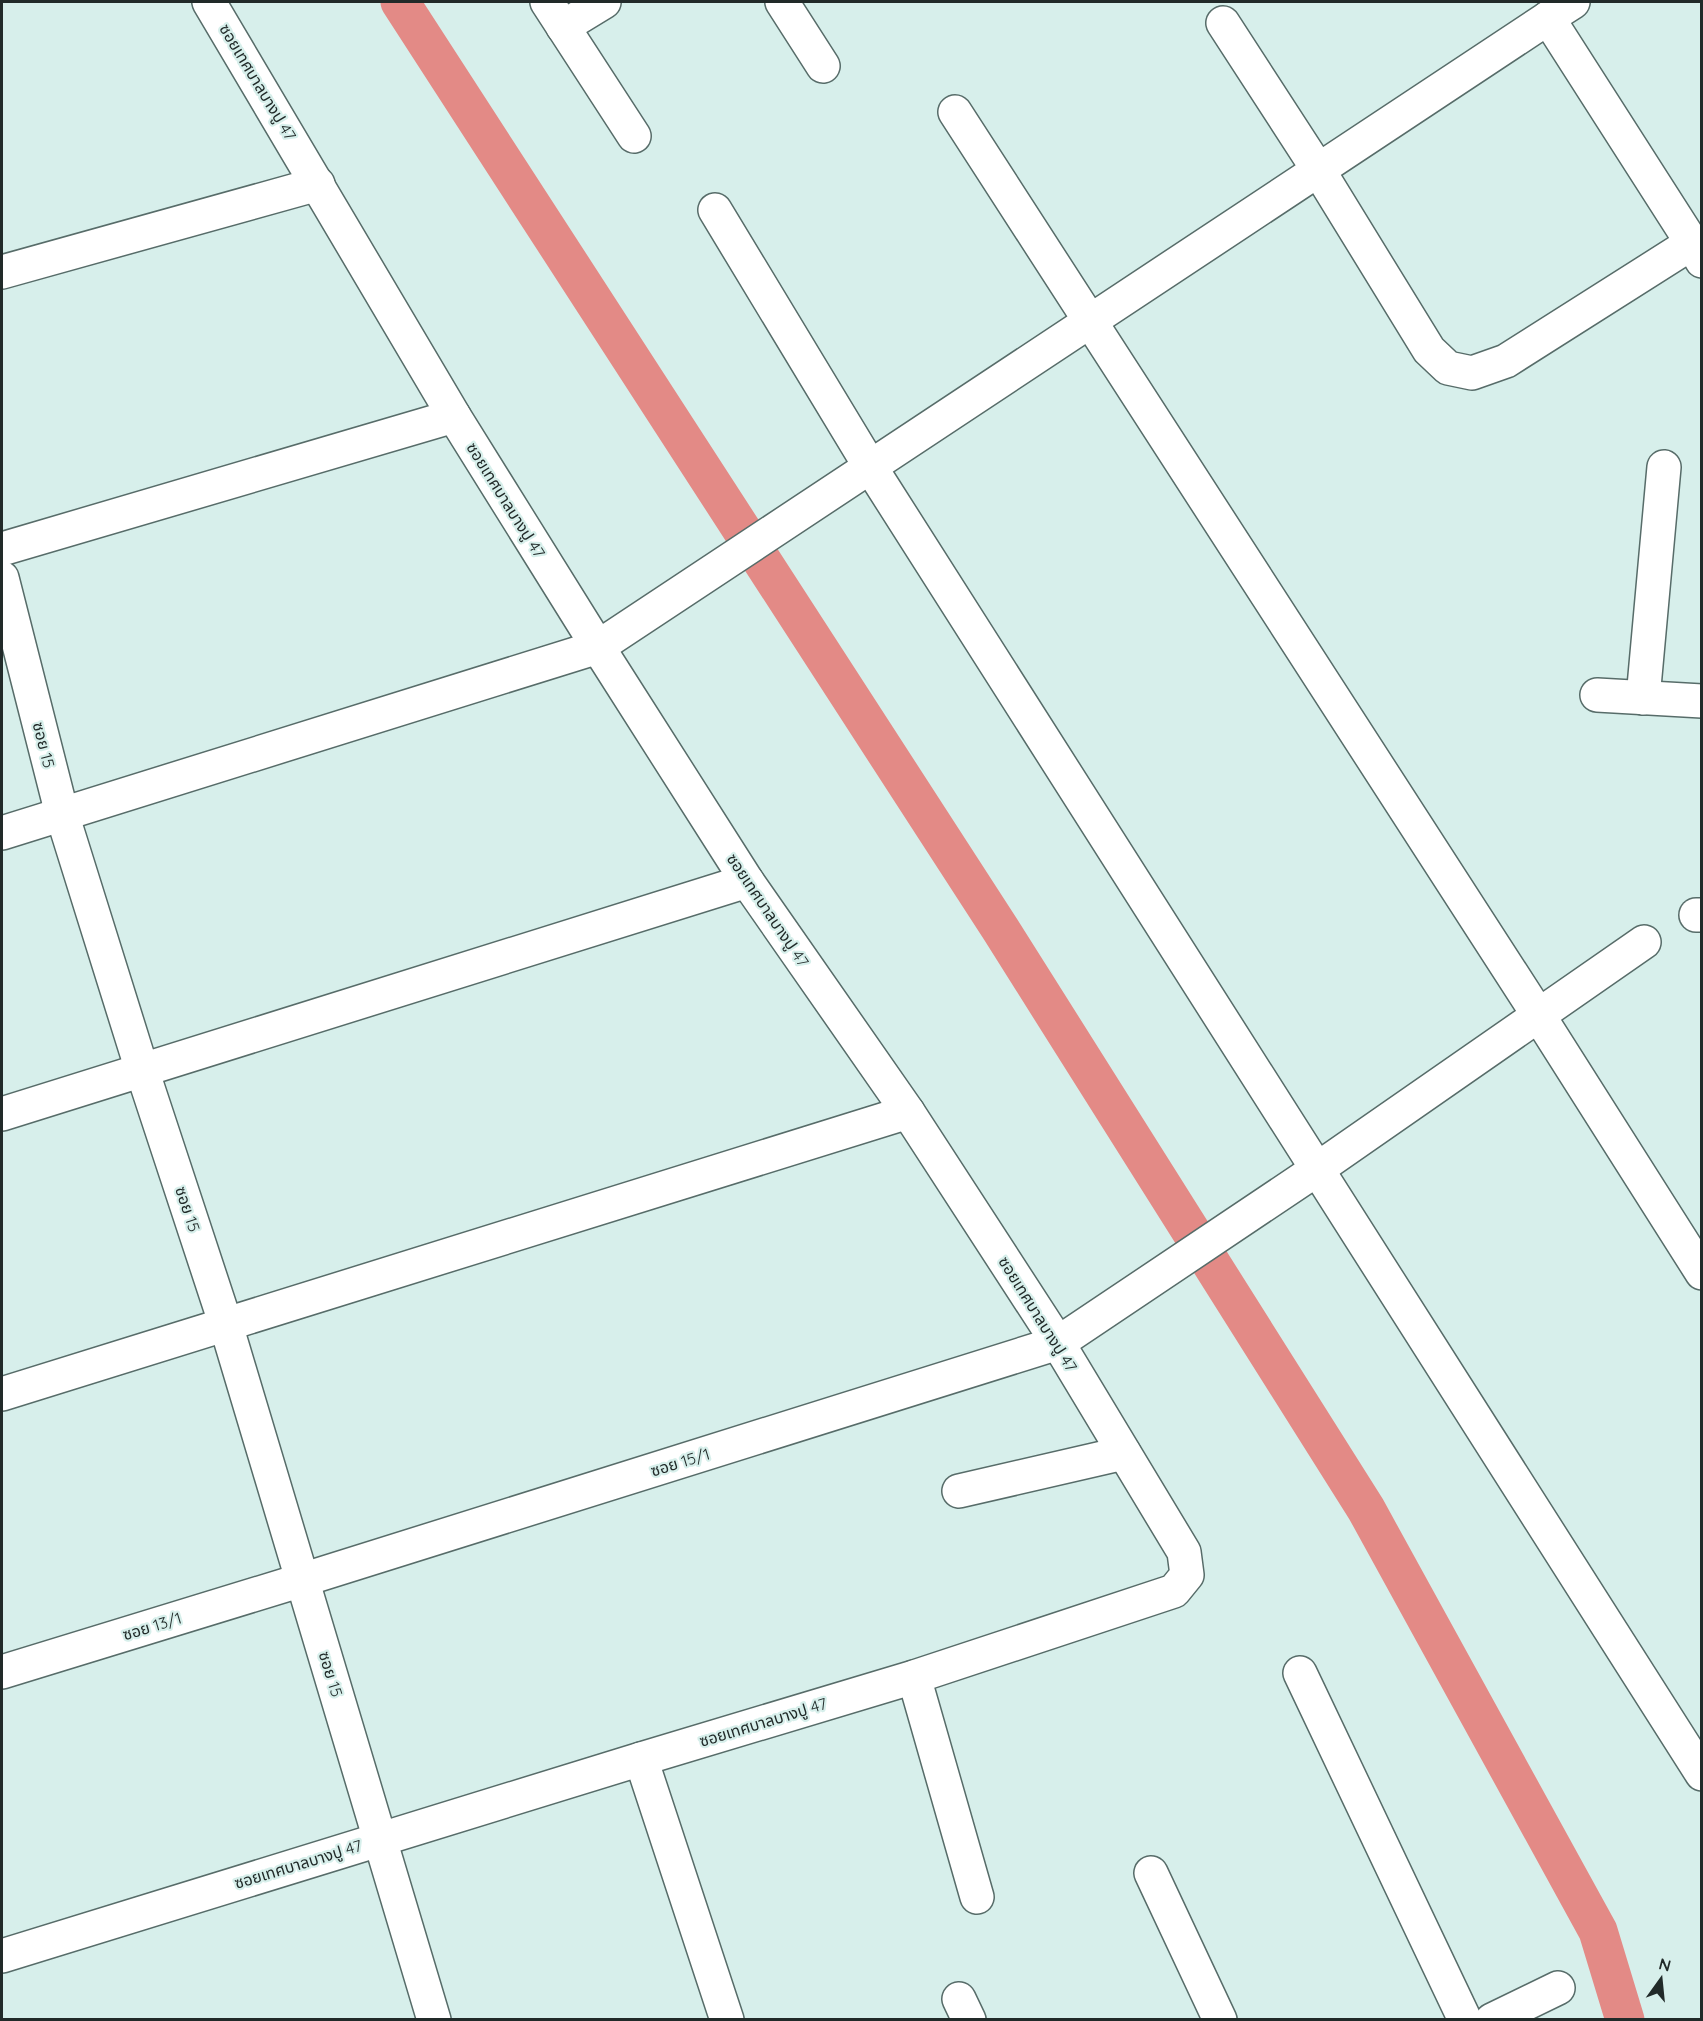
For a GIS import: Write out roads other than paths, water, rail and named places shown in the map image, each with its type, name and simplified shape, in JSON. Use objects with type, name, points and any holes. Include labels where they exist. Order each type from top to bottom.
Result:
[{"type":"street","name":"ซอยเทศบาลบางปู 47","points":[[2,1956],[381,1838],[914,1677],[1174,1592],[1187,1575],[1185,1552],[1058,1343],[908,1112],[747,881],[598,647],[454,416],[209,2]]},
{"type":"street","points":[[603,2],[555,14],[634,136]]},
{"type":"street","points":[[782,2],[823,66]]},
{"type":"street","points":[[2,833],[598,647],[871,468],[1090,319],[1319,171],[1560,10],[1697,252],[1506,361],[1472,373],[1448,368],[1429,350],[1319,171],[1223,23]]},
{"type":"street","points":[[955,112],[1539,1016],[1701,1273]]},
{"type":"street","points":[[2,272],[318,184]]},
{"type":"street","points":[[715,210],[871,468],[1701,1774]]},
{"type":"street","points":[[2,549],[454,416]]},
{"type":"street","points":[[1643,698],[1664,466]]},
{"type":"street","name":"ซอย 15","points":[[2,578],[62,814],[142,1070],[226,1325],[434,2019]]},
{"type":"street","points":[[1597,696],[1701,701]]},
{"type":"street","points":[[2,1114],[747,881]]},
{"type":"street","name":"ซอย 15/1","points":[[302,1580],[1058,1343],[1316,1170],[1644,942]]},
{"type":"street","points":[[2,1394],[908,1112]]},
{"type":"street","points":[[959,1491],[1124,1453]]},
{"type":"street","name":"ซอย 13/1","points":[[2,1672],[302,1580]]},
{"type":"street","points":[[1300,1673],[1466,2019]]},
{"type":"street","points":[[914,1677],[977,1897]]},
{"type":"street","points":[[641,1759],[727,2019]]},
{"type":"street","points":[[1151,1873],[1220,2019]]},
{"type":"street","points":[[1492,2019],[1558,1988]]},
{"type":"waterway","points":[[400,2],[1001,930],[1366,1509],[1598,1931],[1625,2020]]}]
